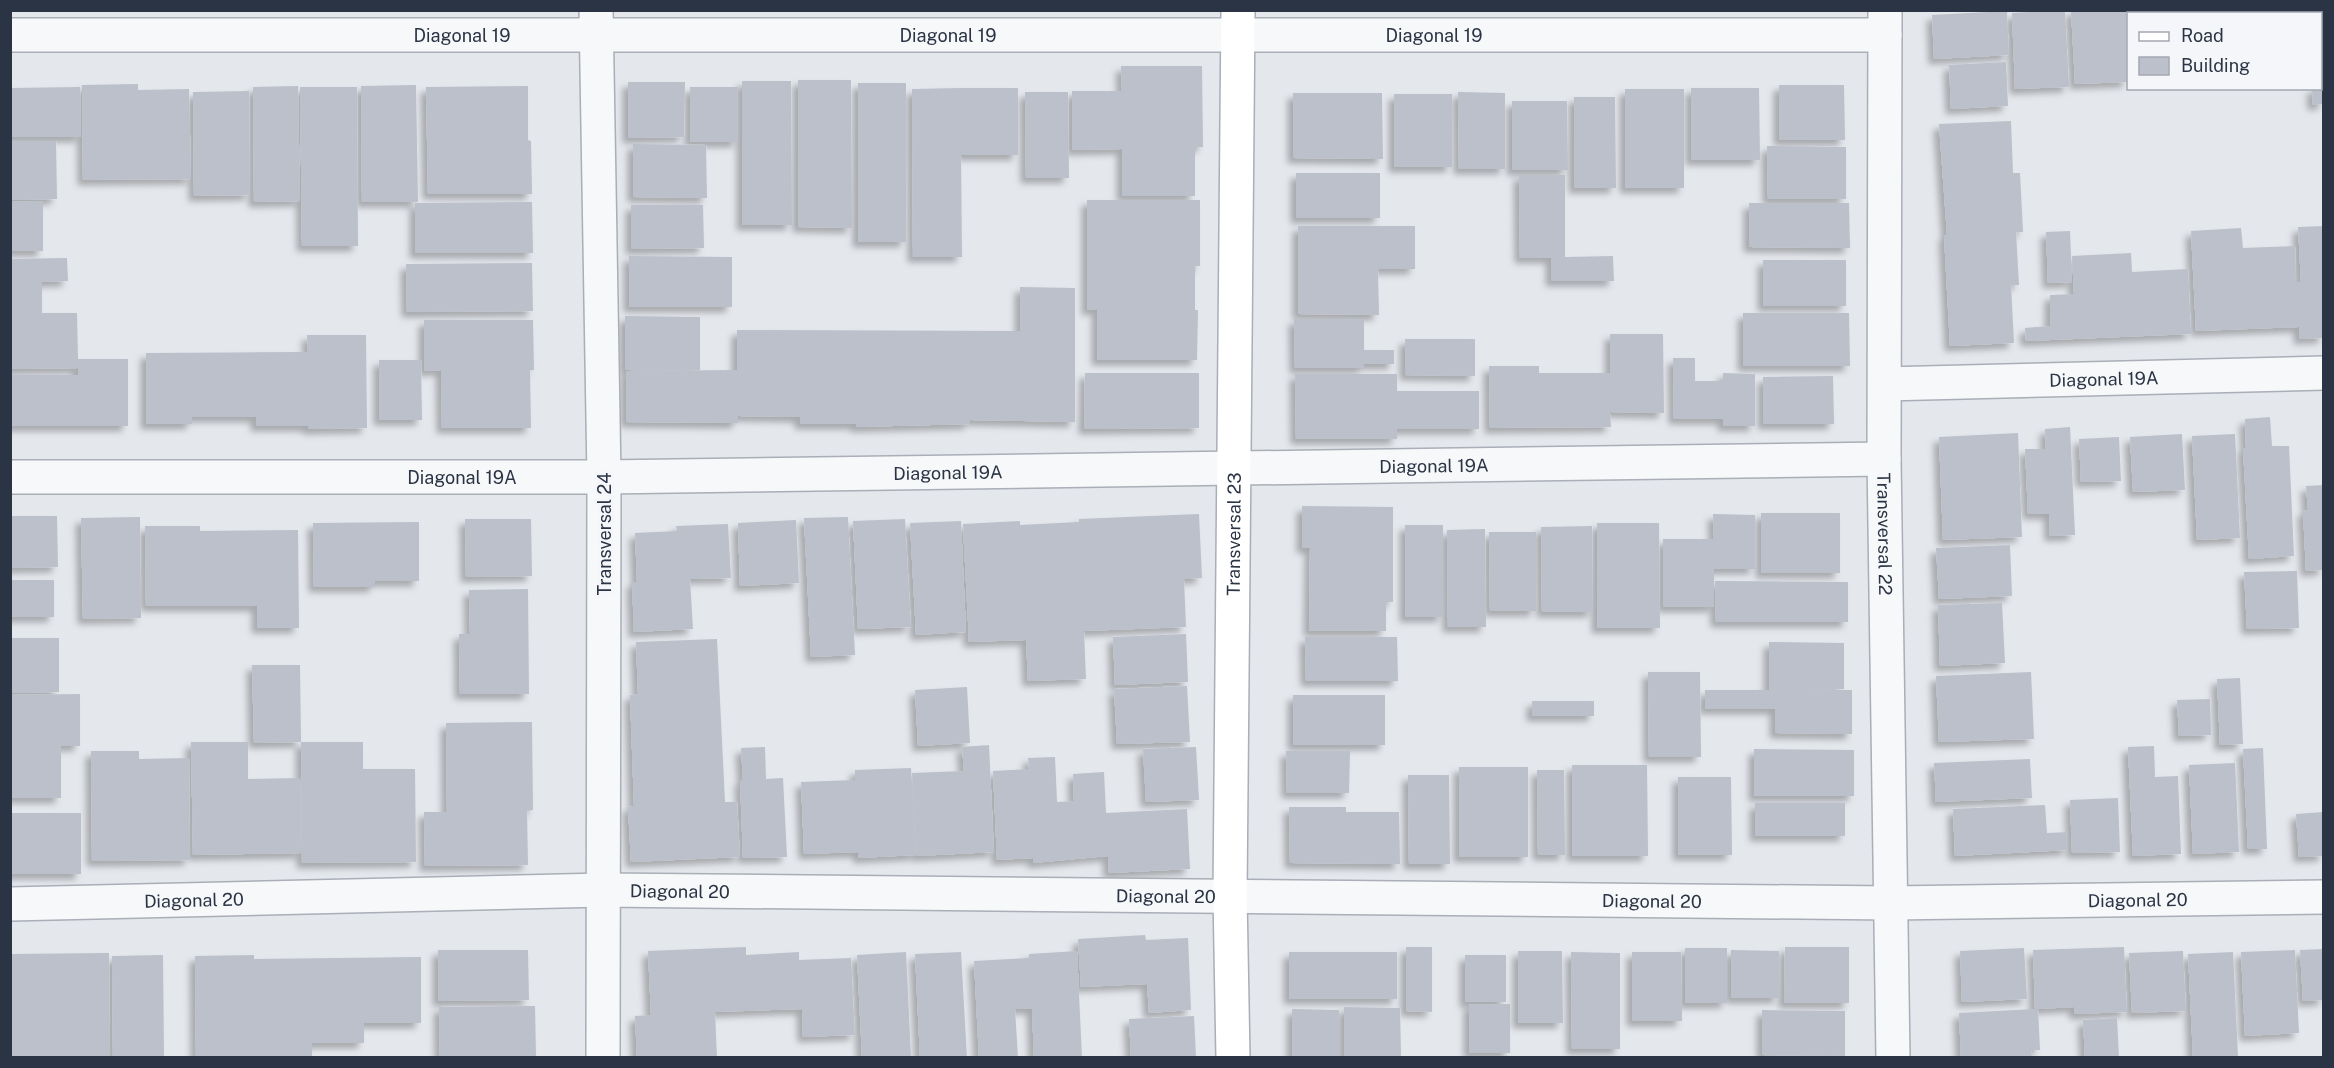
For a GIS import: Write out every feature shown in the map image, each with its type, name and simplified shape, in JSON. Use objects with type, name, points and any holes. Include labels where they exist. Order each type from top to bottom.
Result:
[{"type":"street","name":"Diagonal 19","points":[[10,35],[597,22],[1885,23]]},
{"type":"street","name":"Transversal 24","points":[[597,22],[604,477],[603,1058]]},
{"type":"street","name":"Transversal 23","points":[[1233,1058],[1230,896],[1238,23]]},
{"type":"street","name":"Transversal 22","points":[[1885,23],[1884,459],[1893,1058]]},
{"type":"street","name":"Diagonal 19A","points":[[1884,384],[2324,373]]},
{"type":"street","name":"Diagonal 19A","points":[[10,477],[604,477],[1884,459]]},
{"type":"street","name":"Diagonal 20","points":[[10,904],[603,890],[1891,903],[2324,897]]},
{"type":"building","points":[[2065,10],[2069,87],[2015,89],[2012,13]]},
{"type":"building","points":[[2071,10],[2127,10],[2127,82],[2075,84]]},
{"type":"building","points":[[2136,10],[2178,10],[2178,12],[2136,12]]},
{"type":"building","points":[[2185,10],[2226,10],[2226,12],[2185,12]]},
{"type":"building","points":[[2007,11],[2009,55],[1934,59],[1932,15]]},
{"type":"building","points":[[2322,15],[2324,15],[2324,54],[2322,54]]},
{"type":"building","points":[[2322,61],[2324,61],[2324,104],[2313,105],[2312,90],[2322,90]]},
{"type":"building","points":[[2006,62],[2008,106],[1951,109],[1949,65]]},
{"type":"building","points":[[1121,66],[1202,66],[1203,147],[1195,147],[1195,196],[1122,196],[1122,149],[1072,150],[1072,91],[1122,91]]},
{"type":"building","points":[[798,80],[851,80],[852,228],[798,227]]},
{"type":"building","points":[[742,81],[791,81],[792,225],[742,225]]},
{"type":"building","points":[[628,82],[685,82],[684,137],[628,138]]},
{"type":"building","points":[[858,83],[906,83],[906,242],[858,242]]},
{"type":"building","points":[[138,84],[138,90],[189,89],[191,179],[83,180],[82,85]]},
{"type":"building","points":[[416,85],[418,202],[362,202],[361,86]]},
{"type":"building","points":[[1779,85],[1844,85],[1845,140],[1779,140]]},
{"type":"building","points":[[298,86],[300,201],[254,202],[253,87]]},
{"type":"building","points":[[528,86],[528,140],[531,141],[532,194],[428,194],[426,87]]},
{"type":"building","points":[[80,87],[81,137],[10,137],[10,88]]},
{"type":"building","points":[[300,87],[357,87],[358,246],[302,246]]},
{"type":"building","points":[[690,87],[738,87],[738,142],[690,142]]},
{"type":"building","points":[[1018,88],[1018,155],[961,155],[962,257],[913,257],[912,89]]},
{"type":"building","points":[[1691,88],[1759,88],[1760,160],[1691,160]]},
{"type":"building","points":[[1625,89],[1684,89],[1684,188],[1625,188]]},
{"type":"building","points":[[249,91],[250,195],[194,196],[193,92]]},
{"type":"building","points":[[1025,92],[1068,92],[1069,178],[1026,178]]},
{"type":"building","points":[[1458,92],[1505,93],[1505,169],[1459,169]]},
{"type":"building","points":[[1293,93],[1382,93],[1383,159],[1293,158]]},
{"type":"building","points":[[1394,94],[1452,94],[1452,167],[1394,167]]},
{"type":"building","points":[[1574,97],[1615,97],[1616,188],[1574,188]]},
{"type":"building","points":[[1512,101],[1567,101],[1568,170],[1512,170]]},
{"type":"building","points":[[2011,121],[2013,173],[2020,173],[2023,232],[2016,232],[2019,285],[2011,285],[2014,343],[1950,346],[1944,235],[1947,235],[1939,124]]},
{"type":"building","points":[[10,141],[56,141],[57,199],[10,200]]},
{"type":"building","points":[[633,144],[706,145],[707,198],[633,197]]},
{"type":"building","points":[[1767,146],[1846,147],[1846,199],[1768,199]]},
{"type":"building","points":[[1296,173],[1380,173],[1380,218],[1296,218]]},
{"type":"building","points":[[1519,175],[1565,175],[1565,257],[1613,256],[1614,281],[1551,281],[1551,258],[1520,258]]},
{"type":"building","points":[[1087,200],[1200,200],[1200,266],[1195,266],[1195,310],[1198,310],[1197,360],[1097,360],[1097,309],[1087,310]]},
{"type":"building","points":[[10,201],[43,201],[43,251],[10,251]]},
{"type":"building","points":[[532,202],[533,253],[415,253],[415,203]]},
{"type":"building","points":[[1749,203],[1849,203],[1850,248],[1749,247]]},
{"type":"building","points":[[631,205],[703,205],[704,248],[631,249]]},
{"type":"building","points":[[1298,226],[1415,226],[1415,269],[1378,269],[1379,315],[1298,314]]},
{"type":"building","points":[[2324,226],[2324,338],[2299,339],[2299,327],[2196,331],[2191,231],[2241,228],[2243,248],[2295,246],[2296,282],[2301,282],[2298,227]]},
{"type":"building","points":[[2070,231],[2072,282],[2048,283],[2046,232]]},
{"type":"building","points":[[2131,253],[2132,272],[2188,269],[2191,334],[2026,341],[2025,328],[2050,326],[2050,295],[2074,294],[2072,256]]},
{"type":"building","points":[[629,256],[732,257],[732,307],[629,307]]},
{"type":"building","points":[[67,258],[68,281],[42,282],[42,313],[77,313],[78,359],[128,359],[128,426],[10,426],[10,375],[78,375],[78,368],[10,369],[10,259]]},
{"type":"building","points":[[1763,260],[1846,260],[1846,306],[1763,306]]},
{"type":"building","points":[[532,263],[533,311],[407,312],[406,264]]},
{"type":"building","points":[[1020,287],[1075,288],[1075,422],[970,420],[970,424],[856,427],[856,424],[800,424],[800,417],[738,416],[738,423],[626,422],[626,371],[737,370],[737,330],[1020,331]]},
{"type":"building","points":[[1743,313],[1849,313],[1850,366],[1743,366]]},
{"type":"building","points":[[625,316],[700,317],[700,370],[625,370]]},
{"type":"building","points":[[1294,319],[1364,319],[1364,350],[1394,350],[1394,364],[1364,364],[1364,368],[1295,368]]},
{"type":"building","points":[[424,320],[533,320],[534,370],[530,370],[531,428],[442,428],[441,370],[424,371]]},
{"type":"building","points":[[1610,334],[1663,334],[1664,413],[1610,412],[1611,427],[1490,428],[1489,366],[1539,366],[1539,373],[1610,373]]},
{"type":"building","points":[[307,335],[366,335],[367,428],[308,429],[308,426],[256,426],[256,417],[192,417],[192,424],[146,424],[146,353],[308,352]]},
{"type":"building","points":[[1405,339],[1475,339],[1475,376],[1405,375]]},
{"type":"building","points":[[1673,358],[1695,358],[1695,381],[1723,381],[1723,373],[1755,374],[1755,426],[1723,426],[1723,419],[1674,419]]},
{"type":"building","points":[[379,360],[421,360],[422,420],[379,420]]},
{"type":"building","points":[[1085,373],[1199,373],[1199,428],[1084,429]]},
{"type":"building","points":[[1295,374],[1397,374],[1397,391],[1479,391],[1479,429],[1397,429],[1397,439],[1296,439]]},
{"type":"building","points":[[1833,376],[1834,424],[1763,424],[1763,377]]},
{"type":"building","points":[[2270,417],[2272,446],[2289,446],[2294,556],[2249,559],[2243,448],[2246,448],[2245,419]]},
{"type":"building","points":[[2070,427],[2075,535],[2050,536],[2049,514],[2028,514],[2025,449],[2046,449],[2045,429]]},
{"type":"building","points":[[2018,433],[2022,537],[1943,540],[1939,437]]},
{"type":"building","points":[[2182,434],[2185,490],[2133,492],[2130,437]]},
{"type":"building","points":[[2235,434],[2240,538],[2197,540],[2192,436]]},
{"type":"building","points":[[2119,437],[2121,481],[2081,482],[2079,439]]},
{"type":"building","points":[[2324,485],[2324,570],[2306,571],[2303,511],[2308,510],[2306,486]]},
{"type":"building","points":[[1302,506],[1393,507],[1393,602],[1386,602],[1386,631],[1309,631],[1310,548],[1302,548]]},
{"type":"building","points":[[1761,513],[1840,513],[1840,573],[1761,573]]},
{"type":"building","points":[[1199,514],[1202,578],[1184,579],[1186,627],[1084,631],[1086,679],[1028,681],[1026,640],[969,642],[963,524],[1020,521],[1020,525],[1079,522],[1079,519]]},
{"type":"building","points":[[1713,514],[1755,515],[1755,569],[1714,569],[1714,607],[1663,607],[1663,539],[1714,539]]},
{"type":"building","points":[[10,516],[57,516],[58,567],[10,568]]},
{"type":"building","points":[[140,517],[141,618],[83,619],[81,518]]},
{"type":"building","points":[[848,517],[855,655],[811,657],[804,518]]},
{"type":"building","points":[[465,519],[531,519],[532,576],[466,577]]},
{"type":"building","points":[[905,519],[911,627],[858,629],[853,521]]},
{"type":"building","points":[[796,520],[799,583],[740,586],[738,523]]},
{"type":"building","points":[[961,521],[966,632],[916,635],[910,523]]},
{"type":"building","points":[[419,522],[419,581],[375,581],[375,587],[314,587],[313,523]]},
{"type":"building","points":[[1597,523],[1659,523],[1660,628],[1597,628]]},
{"type":"building","points":[[728,524],[731,578],[690,579],[693,629],[634,632],[632,582],[637,582],[635,533],[677,531],[676,526]]},
{"type":"building","points":[[1405,525],[1443,525],[1443,617],[1405,617]]},
{"type":"building","points":[[145,526],[200,526],[200,531],[298,530],[299,628],[257,628],[257,606],[146,606]]},
{"type":"building","points":[[1592,526],[1593,612],[1542,612],[1541,527]]},
{"type":"building","points":[[1485,529],[1486,627],[1448,627],[1447,530]]},
{"type":"building","points":[[1489,532],[1536,532],[1536,611],[1490,611]]},
{"type":"building","points":[[2010,545],[2012,596],[1939,599],[1936,548]]},
{"type":"building","points":[[2297,571],[2299,628],[2247,629],[2244,572]]},
{"type":"building","points":[[10,580],[54,580],[54,617],[10,617]]},
{"type":"building","points":[[1715,581],[1848,582],[1848,622],[1716,622]]},
{"type":"building","points":[[528,589],[529,694],[460,694],[459,634],[470,634],[469,590]]},
{"type":"building","points":[[2002,603],[2005,663],[1940,666],[1938,605]]},
{"type":"building","points":[[1186,634],[1188,682],[1115,685],[1113,637]]},
{"type":"building","points":[[1305,637],[1397,637],[1398,681],[1306,681]]},
{"type":"building","points":[[10,638],[59,638],[59,692],[10,693]]},
{"type":"building","points":[[717,639],[725,802],[737,802],[740,857],[631,862],[628,807],[634,806],[630,695],[638,694],[636,642]]},
{"type":"building","points":[[1769,642],[1844,643],[1844,689],[1801,690],[1852,690],[1852,734],[1775,733],[1775,709],[1705,709],[1705,690],[1769,690]]},
{"type":"building","points":[[252,665],[300,665],[301,742],[254,743]]},
{"type":"building","points":[[1648,672],[1700,672],[1701,757],[1649,757]]},
{"type":"building","points":[[2031,672],[2034,739],[1939,742],[1936,676]]},
{"type":"building","points":[[2240,678],[2243,744],[2220,745],[2217,679]]},
{"type":"building","points":[[1187,686],[1190,742],[1117,744],[1114,689]]},
{"type":"building","points":[[967,687],[970,743],[918,746],[915,690]]},
{"type":"building","points":[[80,694],[80,746],[61,746],[61,798],[10,798],[10,695]]},
{"type":"building","points":[[1293,695],[1385,695],[1385,745],[1293,745]]},
{"type":"building","points":[[2210,699],[2211,735],[2179,736],[2177,700]]},
{"type":"building","points":[[1532,701],[1594,701],[1594,716],[1532,716]]},
{"type":"building","points":[[532,722],[533,810],[527,811],[528,865],[425,866],[424,812],[447,812],[446,723]]},
{"type":"building","points":[[191,742],[248,742],[248,779],[300,778],[301,853],[193,855]]},
{"type":"building","points":[[301,742],[363,742],[363,769],[415,769],[416,862],[302,863]]},
{"type":"building","points":[[989,745],[994,852],[917,856],[912,773],[964,771],[962,747]]},
{"type":"building","points":[[2154,746],[2155,777],[2178,776],[2181,854],[2133,856],[2128,747]]},
{"type":"building","points":[[765,747],[766,779],[783,778],[787,857],[743,858],[741,748]]},
{"type":"building","points":[[1196,747],[1199,800],[1146,802],[1143,749]]},
{"type":"building","points":[[2263,748],[2267,849],[2248,849],[2243,749]]},
{"type":"building","points":[[1754,749],[1854,750],[1854,796],[1754,796]]},
{"type":"building","points":[[91,751],[139,751],[139,759],[189,758],[190,860],[92,861]]},
{"type":"building","points":[[1286,751],[1350,751],[1349,793],[1287,793]]},
{"type":"building","points":[[1055,757],[1057,802],[1074,801],[1073,774],[1104,772],[1106,813],[1187,809],[1190,869],[1109,873],[1108,856],[1033,863],[1033,858],[997,860],[993,771],[1029,769],[1028,758]]},
{"type":"building","points":[[2030,759],[2032,798],[1936,802],[1934,763]]},
{"type":"building","points":[[2235,763],[2239,852],[2193,854],[2189,765]]},
{"type":"building","points":[[1572,765],[1647,765],[1648,856],[1572,856]]},
{"type":"building","points":[[1459,767],[1528,767],[1528,857],[1459,857]]},
{"type":"building","points":[[911,768],[916,855],[859,858],[858,852],[804,854],[801,782],[855,780],[855,770]]},
{"type":"building","points":[[1537,770],[1564,770],[1565,855],[1538,855]]},
{"type":"building","points":[[1408,775],[1449,775],[1450,864],[1409,864]]},
{"type":"building","points":[[1678,777],[1731,777],[1732,855],[1678,855]]},
{"type":"building","points":[[2118,798],[2120,852],[2072,853],[2070,800]]},
{"type":"building","points":[[1755,803],[1845,803],[1845,836],[1755,836]]},
{"type":"building","points":[[2045,805],[2047,833],[2068,832],[2068,850],[1955,856],[1953,809]]},
{"type":"building","points":[[1289,807],[1346,807],[1346,812],[1399,812],[1400,864],[1290,863]]},
{"type":"building","points":[[2324,812],[2324,856],[2299,857],[2296,814]]},
{"type":"building","points":[[10,813],[81,813],[81,874],[10,874]]},
{"type":"building","points":[[1145,935],[1146,940],[1188,938],[1191,1010],[1149,1013],[1147,984],[1081,987],[1078,939]]},
{"type":"building","points":[[746,947],[746,955],[799,952],[799,960],[851,958],[855,1035],[803,1037],[802,1009],[715,1012],[717,1058],[637,1058],[635,1016],[651,1015],[648,951]]},
{"type":"building","points":[[1406,947],[1432,947],[1432,1012],[1406,1011]]},
{"type":"building","points":[[1785,947],[1849,947],[1849,1003],[1784,1003]]},
{"type":"building","points":[[2124,947],[2127,1012],[2075,1014],[2074,1007],[2038,1009],[2040,1050],[2031,1050],[2032,1058],[1961,1058],[1959,1013],[2035,1009],[2033,950]]},
{"type":"building","points":[[1685,948],[1727,948],[1727,1003],[1685,1003]]},
{"type":"building","points":[[2024,948],[2027,999],[1962,1002],[1960,951]]},
{"type":"building","points":[[2324,949],[2324,1000],[2303,1001],[2300,950]]},
{"type":"building","points":[[438,950],[528,950],[529,1000],[438,1001]]},
{"type":"building","points":[[1731,950],[1779,951],[1779,998],[1731,998]]},
{"type":"building","points":[[2295,950],[2299,1033],[2245,1036],[2241,952]]},
{"type":"building","points":[[1077,951],[1082,1058],[1034,1058],[1032,1009],[1015,1009],[1018,1058],[979,1058],[974,961],[1029,958],[1029,954]]},
{"type":"building","points":[[1518,951],[1562,951],[1563,1023],[1518,1023]]},
{"type":"building","points":[[2183,951],[2186,1011],[2132,1013],[2129,953]]},
{"type":"building","points":[[906,952],[911,1058],[862,1058],[857,955]]},
{"type":"building","points":[[961,952],[967,1058],[920,1058],[915,954]]},
{"type":"building","points":[[1289,952],[1397,952],[1397,999],[1289,999]]},
{"type":"building","points":[[1571,952],[1620,953],[1620,1049],[1572,1049]]},
{"type":"building","points":[[1632,952],[1681,952],[1682,1021],[1632,1021]]},
{"type":"building","points":[[2233,952],[2238,1056],[2193,1057],[2188,954]]},
{"type":"building","points":[[109,953],[110,1058],[10,1058],[10,954]]},
{"type":"building","points":[[163,955],[164,1058],[113,1058],[112,956]]},
{"type":"building","points":[[254,955],[254,959],[421,957],[421,1023],[364,1023],[364,1043],[312,1043],[312,1058],[196,1058],[195,956]]},
{"type":"building","points":[[1465,955],[1506,955],[1506,1002],[1465,1002]]},
{"type":"building","points":[[1469,1004],[1510,1004],[1510,1053],[1469,1053]]},
{"type":"building","points":[[535,1006],[536,1058],[440,1058],[439,1007]]},
{"type":"building","points":[[1344,1007],[1400,1008],[1401,1056],[1344,1057]]},
{"type":"building","points":[[1292,1009],[1339,1010],[1339,1058],[1292,1058]]},
{"type":"building","points":[[1762,1010],[1845,1011],[1845,1056],[1762,1055]]},
{"type":"building","points":[[1194,1016],[1196,1058],[1131,1058],[1129,1019]]},
{"type":"building","points":[[2117,1018],[2119,1058],[2085,1058],[2083,1020]]}]
